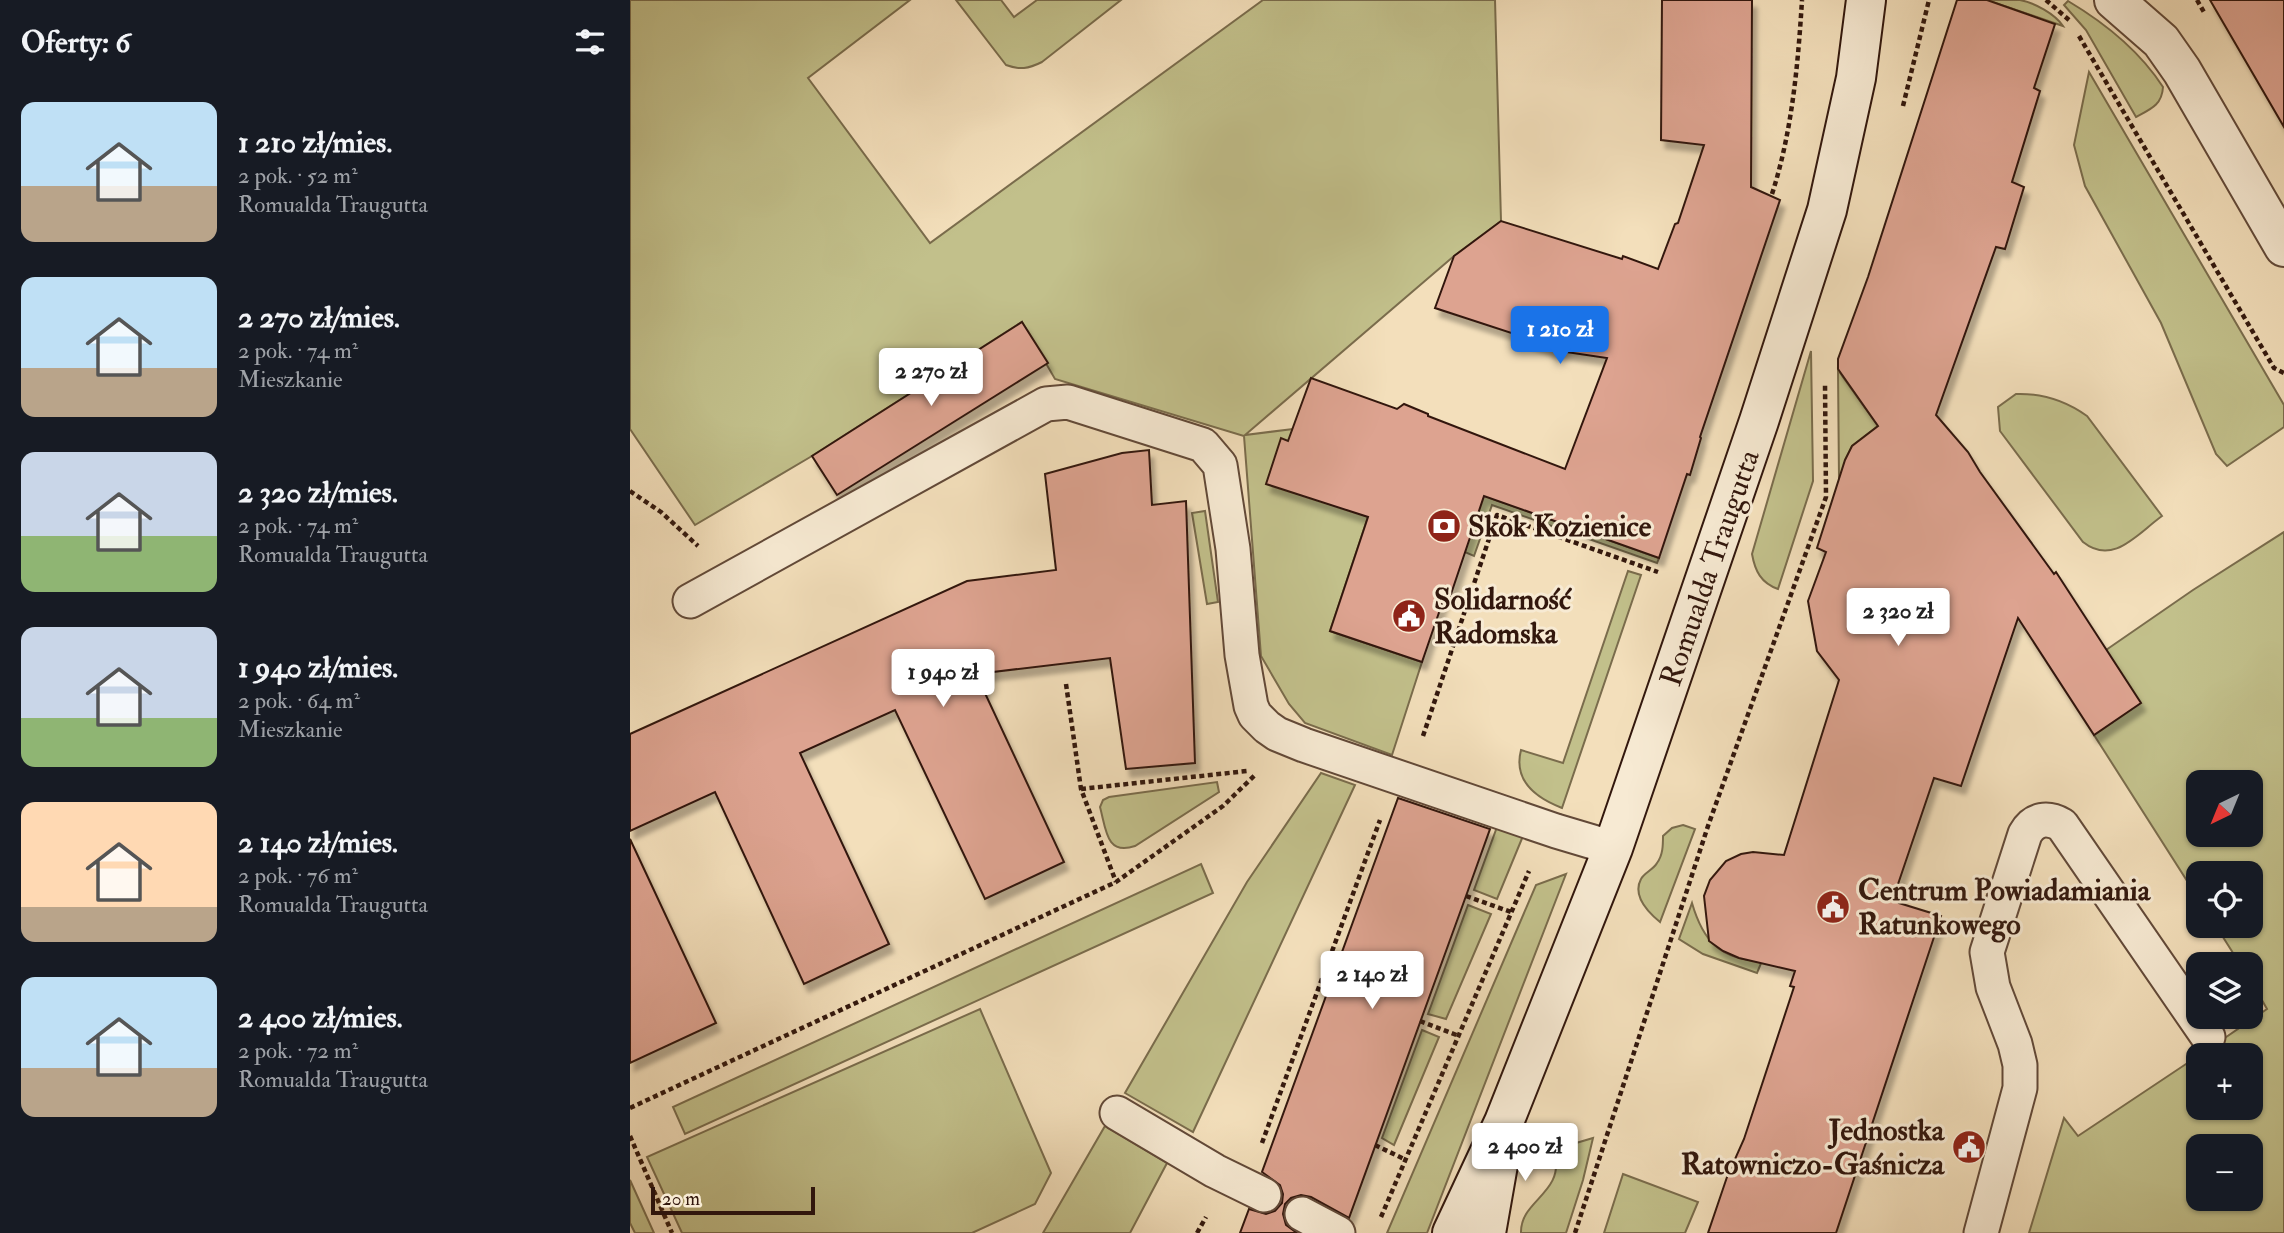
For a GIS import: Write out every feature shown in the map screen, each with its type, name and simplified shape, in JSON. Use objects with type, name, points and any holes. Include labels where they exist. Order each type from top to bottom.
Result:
[{"type":"street","name":"Romualda Traugutta","points":[[1452,1233],[1504,1122],[1613,848],[1759,421],[1827,210],[1856,78],[1866,0]]},
{"type":"street","points":[[2114,0],[2151,31],[2168,51],[2284,247]]},
{"type":"street","name":"Romualda Traugutta","points":[[1486,1233],[1504,1122]]},
{"type":"lane","points":[[690,601],[1046,404],[1068,402],[1203,445],[1220,465],[1233,549],[1241,655],[1255,715],[1276,734],[1556,831],[1613,848]]},
{"type":"lane","points":[[1981,1233],[2020,1088],[2020,1065],[2015,1044],[1993,987],[1987,952],[2029,826],[2038,821],[2053,820],[2063,825],[2208,1037]]},
{"type":"lane","points":[[1117,1113],[1208,1167],[1255,1191]]},
{"type":"lane","points":[[1302,1214],[1338,1233]]},
{"type":"path","points":[[1772,194],[1783,162],[1799,48],[1802,0]]},
{"type":"path","points":[[1902,108],[1928,0]]},
{"type":"path","points":[[2046,0],[2069,21],[2274,368],[2284,373]]},
{"type":"path","points":[[1575,1233],[1707,826],[1826,497],[1825,372]]},
{"type":"path","points":[[630,491],[661,512],[733,578]]},
{"type":"path","points":[[1409,780],[1497,515],[1659,572]]},
{"type":"path","points":[[1654,580],[1664,565]]},
{"type":"path","points":[[1066,684],[1081,789],[1116,882]]},
{"type":"path","points":[[630,1108],[1116,882],[1223,806],[1260,770],[1081,789]]},
{"type":"path","points":[[1255,1191],[1384,809]]},
{"type":"path","points":[[1379,1221],[1529,872],[1556,831]]},
{"type":"path","points":[[1466,896],[1511,912]]},
{"type":"path","points":[[1420,1021],[1459,1037]]},
{"type":"path","points":[[630,1136],[672,1233]]},
{"type":"path","points":[[1375,1145],[1404,1159]]},
{"type":"shaded area","points":[[630,0],[910,0],[808,78],[930,243],[1263,0],[1495,0],[1501,221],[1454,256],[1245,435],[1293,429],[1386,463],[1330,631],[1422,662],[1392,755],[1305,723],[1289,704],[1261,656],[1244,436],[1055,379],[1022,322],[812,456],[695,525],[630,429]]},
{"type":"shaded area","points":[[956,0],[1001,0],[1014,17],[1037,0],[1121,0],[1042,62],[1020,68],[1006,65]]},
{"type":"shaded area","points":[[1987,0],[2026,1],[2050,13],[2063,26]]},
{"type":"shaded area","points":[[2068,1],[2108,28],[2132,49],[2154,74],[2163,87],[2155,106],[2136,117],[2086,30],[2064,5]]},
{"type":"shaded area","points":[[2089,72],[2284,405],[2284,427],[2227,466],[2216,454],[2161,323],[2085,186],[2074,145]]},
{"type":"shaded area","points":[[1811,351],[1813,481],[1778,589],[1760,576],[1752,554]]},
{"type":"shaded area","points":[[1838,370],[1878,426],[1852,446],[1839,479]]},
{"type":"shaded area","points":[[2016,394],[2054,399],[2087,416],[2162,516],[2115,549],[2094,549],[2083,542],[2000,431],[1998,407]]},
{"type":"shaded area","points":[[1479,494],[1659,558],[1657,563],[1492,505],[1474,556],[1460,550]]},
{"type":"shaded area","points":[[1205,511],[1218,602],[1207,604],[1192,513]]},
{"type":"shaded area","points":[[2284,532],[2284,1233],[2029,1233],[2064,1118],[2078,1136],[2186,1064],[2186,1120],[2263,1120],[2263,1043],[2217,1043],[2238,1029],[2263,1029],[2263,1012],[2267,1009],[2263,1002],[2263,952],[2232,952],[2224,938],[2263,938],[2263,861],[2186,861],[2186,879],[2094,735],[2106,650]]},
{"type":"shaded area","points":[[1628,571],[1641,575],[1562,808],[1543,799],[1529,787],[1520,771],[1521,750],[1563,763]]},
{"type":"shaded area","points":[[1321,773],[1355,785],[1193,1132],[1125,1093],[1247,882]]},
{"type":"shaded area","points":[[1217,782],[1219,792],[1135,846],[1118,847],[1106,832],[1100,807],[1103,800],[1109,797]]},
{"type":"shaded area","points":[[1683,825],[1695,829],[1660,922],[1643,904],[1639,885],[1642,877],[1659,860],[1663,836],[1672,828]]},
{"type":"shaded area","points":[[1497,827],[1523,836],[1497,899],[1474,890]]},
{"type":"shaded area","points":[[1201,864],[1213,893],[685,1134],[673,1107]]},
{"type":"shaded area","points":[[1566,874],[1427,1233],[1387,1233],[1536,885]]},
{"type":"shaded area","points":[[1692,903],[1702,928],[1715,946],[1735,957],[1762,961],[1757,973],[1703,954],[1679,939]]},
{"type":"shaded area","points":[[1468,905],[1491,914],[1446,1019],[1428,1014]]},
{"type":"shaded area","points":[[980,1009],[1051,1173],[1035,1204],[972,1233],[682,1233],[647,1157]]},
{"type":"shaded area","points":[[1422,1030],[1439,1037],[1394,1145],[1382,1138]]},
{"type":"shaded area","points":[[1105,1126],[1167,1163],[1130,1233],[1043,1233]]},
{"type":"shaded area","points":[[1593,1138],[1566,1233],[1521,1233],[1527,1212],[1553,1179],[1556,1168],[1555,1154],[1566,1146]]},
{"type":"shaded area","points":[[1623,1174],[1698,1202],[1685,1233],[1604,1233]]},
{"type":"shaded area","points":[[630,1180],[654,1233],[635,1233],[630,1223]]},
{"type":"building","points":[[1662,0],[1752,0],[1751,187],[1780,200],[1700,437],[1690,475],[1687,474],[1659,558],[1484,496],[1450,597],[1445,595],[1422,662],[1330,631],[1368,517],[1266,484],[1281,438],[1288,441],[1311,378],[1397,409],[1404,404],[1428,416],[1565,469],[1607,358],[1553,350],[1527,338],[1435,308],[1454,256],[1501,221],[1622,259],[1623,256],[1658,269],[1675,224],[1678,223],[1704,145],[1661,140]]},
{"type":"building","points":[[1957,0],[1987,0],[2055,24],[2034,88],[2040,91],[2012,182],[2024,187],[2005,249],[1996,247],[1936,415],[1968,452],[2054,574],[2056,572],[2141,703],[2094,735],[2018,618],[1961,786],[1934,778],[1895,893],[1902,895],[1899,903],[1941,916],[1836,1233],[1708,1233],[1727,1177],[1744,1139],[1794,987],[1790,986],[1795,971],[1739,958],[1709,941],[1704,896],[1710,880],[1726,861],[1753,852],[1784,855],[1839,680],[1817,651],[1808,601],[1826,552],[1817,548],[1845,460],[1852,446],[1878,426],[1838,369],[1838,359],[1868,277]]},
{"type":"building","points":[[2210,0],[2284,0],[2284,127]]},
{"type":"building","points":[[1022,322],[1048,363],[837,495],[812,456]]},
{"type":"building","points":[[1149,450],[1152,505],[1186,501],[1195,763],[1126,769],[1110,658],[976,674],[1064,862],[985,899],[895,710],[800,753],[889,944],[804,984],[715,792],[630,831],[630,734],[967,581],[1056,570],[1045,474],[1122,453]]},
{"type":"building","points":[[1398,798],[1490,829],[1466,896],[1349,1218],[1311,1197],[1301,1195],[1291,1198],[1285,1204],[1283,1214],[1286,1225],[1297,1233],[1240,1233],[1249,1209],[1266,1214],[1275,1211],[1282,1203],[1280,1185],[1262,1172]]},
{"type":"building","points":[[630,839],[716,1023],[630,1063]]},
{"type":"place","name":"Skok Kozienice","points":[[1444,526]]},
{"type":"place","name":"Solidarność Radomska","points":[[1409,616]]},
{"type":"place","name":"Centrum Powiadamiania Ratunkowego","points":[[1833,907]]},
{"type":"place","name":"Jednostka Ratowniczo-Gaśnicza","points":[[1969,1147]]}]
